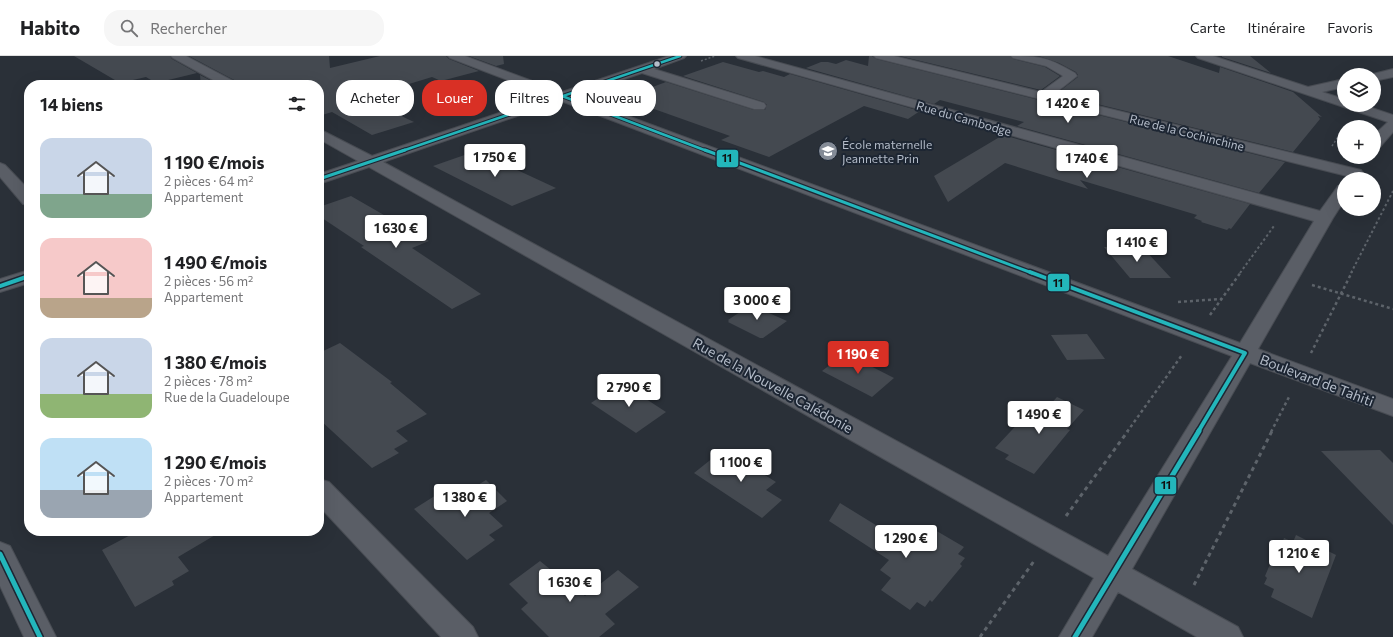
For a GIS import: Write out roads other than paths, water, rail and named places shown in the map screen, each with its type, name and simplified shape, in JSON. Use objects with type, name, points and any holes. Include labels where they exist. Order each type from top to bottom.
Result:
[{"type":"street","points":[[178,56],[222,80]]},
{"type":"street","name":"Boulevard de Tahiti","points":[[454,56],[519,80]]},
{"type":"street","points":[[563,96],[680,56]]},
{"type":"street","name":"Rue du Cambodge","points":[[742,56],[1324,218]]},
{"type":"street","name":"Rue de la Cochinchine","points":[[880,56],[1318,164],[1356,172]]},
{"type":"street","points":[[1017,56],[1050,63],[1072,76],[1043,96]]},
{"type":"street","points":[[1202,56],[1337,101]]},
{"type":"street","points":[[1215,61],[1232,56],[1337,90]]},
{"type":"street","points":[[642,69],[759,106]]},
{"type":"street","points":[[1381,76],[1393,73]]},
{"type":"street","points":[[1307,91],[1337,84]]},
{"type":"street","name":"Boulevard de Tahiti","points":[[563,96],[1393,408]]},
{"type":"street","points":[[1381,105],[1393,109]]},
{"type":"street","points":[[1371,112],[1393,119]]},
{"type":"street","points":[[324,176],[503,116]]},
{"type":"street","points":[[1381,136],[1393,125]]},
{"type":"street","name":"Rue de la Nouvelle Calédonie","points":[[324,136],[1227,637]]},
{"type":"street","points":[[0,168],[24,194]]},
{"type":"street","points":[[1075,637],[1324,218],[1337,199]]},
{"type":"street","points":[[0,286],[24,278]]},
{"type":"street","points":[[324,494],[462,637]]},
{"type":"street","points":[[0,554],[40,637]]},
{"type":"place","name":"École maternelle Jeannette Prin","points":[[828,151]]}]
